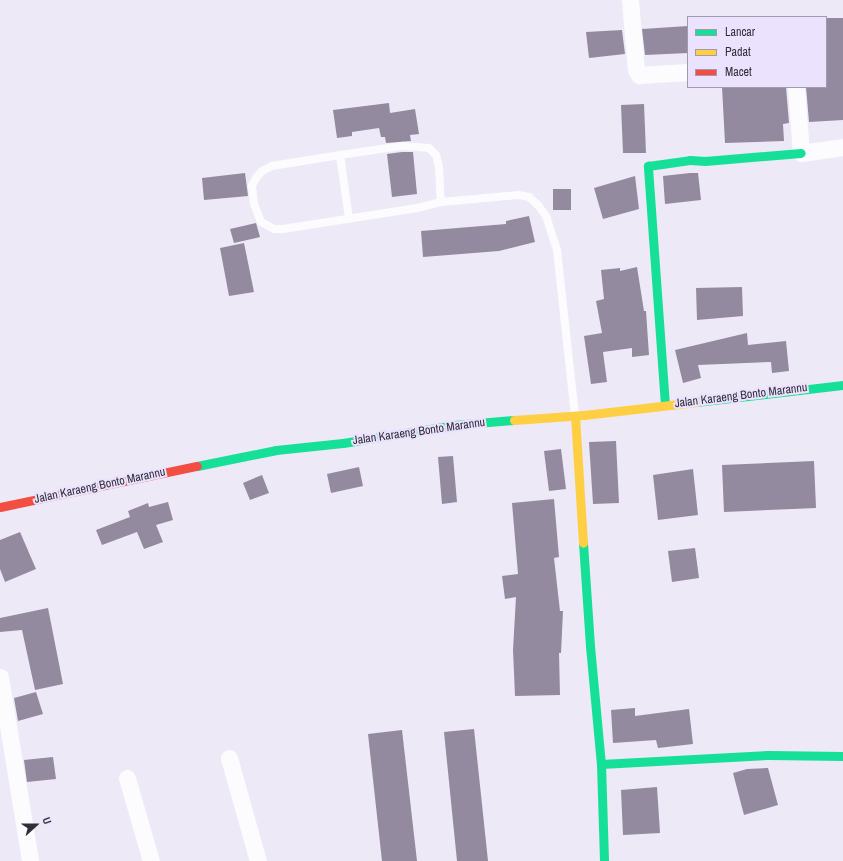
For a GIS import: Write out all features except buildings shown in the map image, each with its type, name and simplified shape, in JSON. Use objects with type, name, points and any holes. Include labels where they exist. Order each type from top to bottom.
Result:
[{"type":"street","points":[[630,0],[636,70],[639,75],[687,72]]},
{"type":"street","points":[[796,88],[801,153]]},
{"type":"street","points":[[665,405],[648,166],[690,160],[801,153],[843,147]]},
{"type":"street","name":"Jalan Karaeng Bonto Marannu","points":[[0,507],[276,450],[343,443],[454,425],[575,416],[843,385]]},
{"type":"street","points":[[575,416],[590,646],[601,764],[604,861]]},
{"type":"street","points":[[0,677],[30,861]]},
{"type":"street","points":[[601,764],[754,756],[843,756]]},
{"type":"street","points":[[229,758],[258,861]]},
{"type":"street","points":[[127,778],[151,861]]},
{"type":"lane","points":[[441,202],[439,167],[436,155],[429,148],[402,146],[272,166],[262,171],[252,186],[254,204],[261,222],[274,229],[349,219],[417,208],[441,202],[518,195],[529,197],[538,204],[546,216],[557,250],[561,275],[575,416]]},
{"type":"lane","points":[[340,155],[349,219]]},
{"type":"traffic: fast","points":[[665,405],[648,166],[690,160],[705,161],[801,153]]},
{"type":"traffic: fast","points":[[696,402],[843,385]]},
{"type":"traffic: fast","points":[[197,466],[276,450],[343,443],[454,425],[514,420]]},
{"type":"traffic: fast","points":[[583,543],[590,646],[601,764],[604,861]]},
{"type":"traffic: fast","points":[[601,764],[768,755],[843,756]]},
{"type":"traffic: slow","points":[[514,420],[584,415],[696,402]]},
{"type":"traffic: slow","points":[[575,416],[583,543]]},
{"type":"traffic: jam","points":[[0,507],[197,466]]}]
